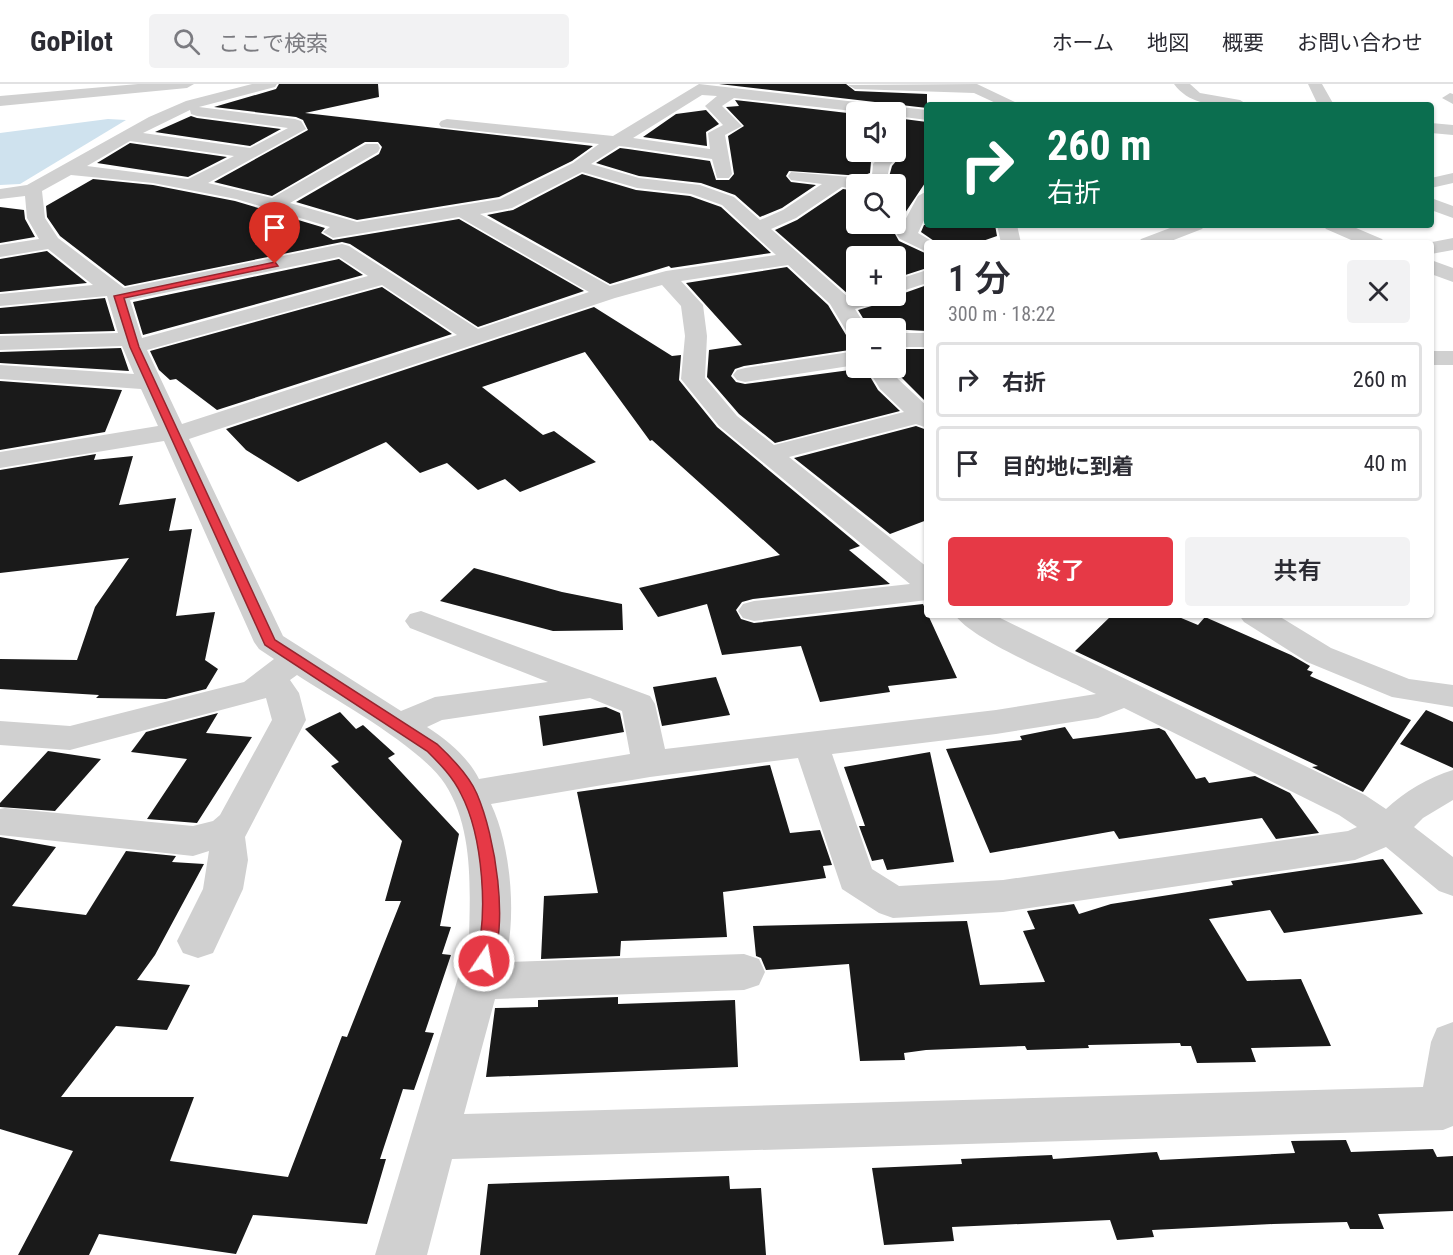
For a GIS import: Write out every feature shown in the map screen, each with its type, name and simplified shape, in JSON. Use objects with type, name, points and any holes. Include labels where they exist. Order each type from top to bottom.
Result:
[{"type":"street","points":[[0,101],[190,95],[270,84]]},
{"type":"street","points":[[1181,84],[1195,97],[1223,102]]},
{"type":"street","points":[[1315,84],[1324,102]]},
{"type":"street","points":[[855,85],[970,86],[1005,102]]},
{"type":"street","points":[[319,234],[463,212],[511,202],[580,166],[582,162],[704,87],[730,94],[922,115]]},
{"type":"street","points":[[708,193],[725,182],[716,133],[734,126],[713,106],[730,94]]},
{"type":"street","points":[[0,194],[33,190],[155,120],[190,95]]},
{"type":"street","points":[[190,95],[295,124],[298,129],[190,185]]},
{"type":"street","points":[[906,134],[922,115]]},
{"type":"street","points":[[447,124],[616,141],[720,155]]},
{"type":"street","points":[[1434,128],[1453,129]]},
{"type":"street","points":[[128,136],[252,153]]},
{"type":"street","points":[[275,204],[372,148]]},
{"type":"street","points":[[797,176],[837,182],[868,183],[886,178],[882,164],[884,162]]},
{"type":"street","points":[[580,166],[637,183],[708,193],[734,205],[794,258],[843,306],[850,318]]},
{"type":"street","points":[[68,169],[190,185],[239,194],[355,228]]},
{"type":"street","points":[[1434,182],[1453,178]]},
{"type":"street","points":[[758,226],[767,225],[837,182]]},
{"type":"street","points":[[923,186],[907,235],[924,244]]},
{"type":"street","points":[[5,822],[194,840],[224,832],[234,825],[289,720],[282,693],[283,670],[133,343],[116,293],[52,243],[36,218],[33,190]]},
{"type":"street","points":[[1434,205],[1453,212]]},
{"type":"street","points":[[463,212],[607,293]]},
{"type":"street","points":[[1156,240],[1187,228]]},
{"type":"street","points":[[1340,228],[1368,240]]},
{"type":"street","points":[[0,251],[52,243]]},
{"type":"street","points":[[1434,247],[1453,244]]},
{"type":"street","points":[[0,300],[116,293],[342,250],[475,337]]},
{"type":"street","points":[[0,460],[142,435],[193,431],[607,293],[666,277],[794,258]]},
{"type":"street","points":[[1434,267],[1453,276]]},
{"type":"street","points":[[666,277],[692,305],[696,336],[693,380],[728,421],[924,580]]},
{"type":"street","points":[[906,283],[924,277]]},
{"type":"street","points":[[0,343],[133,343],[385,278]]},
{"type":"street","points":[[906,340],[924,340]]},
{"type":"street","points":[[1434,358],[1453,358]]},
{"type":"street","points":[[745,375],[846,360]]},
{"type":"street","points":[[0,372],[151,382]]},
{"type":"street","points":[[885,378],[924,417]]},
{"type":"street","points":[[770,454],[924,417]]},
{"type":"street","points":[[754,611],[924,591]]},
{"type":"street","points":[[976,618],[1002,634],[1317,787],[1389,828],[1453,880]]},
{"type":"street","points":[[1260,618],[1319,656],[1404,689],[1453,696]]},
{"type":"street","points":[[421,621],[638,704],[650,764]]},
{"type":"street","points":[[283,670],[399,726],[432,747],[450,764],[469,794],[485,840],[490,893],[490,941],[401,1255]]},
{"type":"street","points":[[0,733],[70,738],[255,690],[283,670]]},
{"type":"street","points":[[399,726],[435,709],[593,686]]},
{"type":"street","points":[[469,794],[650,764],[996,722],[1098,706],[1111,701],[1120,692]]},
{"type":"street","points":[[811,744],[856,878],[893,902],[1004,897],[1355,844],[1389,828],[1410,808],[1453,783]]},
{"type":"street","points":[[198,941],[214,916],[225,886],[227,846],[224,832]]},
{"type":"street","points":[[477,981],[744,972]]},
{"type":"street","points":[[434,1137],[1443,1108],[1453,1042]]},
{"type":"water","points":[[108,119],[126,120],[20,184],[0,185],[0,133]]},
{"type":"building","points":[[279,84],[378,84],[379,97],[305,113],[593,146],[572,161],[499,197],[357,220],[296,202],[379,154],[382,147],[378,142],[365,142],[272,196],[214,182],[308,130],[303,120],[296,117],[214,107],[276,89]]},
{"type":"building","points":[[719,84],[846,84],[855,91],[927,94],[927,102],[924,102],[924,108],[906,106],[906,102],[875,102]]},
{"type":"building","points":[[735,100],[846,113],[846,162],[871,162],[870,173],[846,175],[789,171],[786,176],[791,182],[816,185],[782,208],[760,217],[735,195],[701,183],[639,176],[596,163],[620,148],[628,149],[710,161],[716,180],[729,180],[734,174],[728,136],[744,126],[726,107],[739,106]]},
{"type":"building","points":[[706,110],[719,124],[706,132],[707,146],[643,137],[676,114]]},
{"type":"building","points":[[191,116],[281,129],[250,146],[155,132]]},
{"type":"building","points":[[906,119],[924,122],[924,184],[906,212],[906,174],[890,174],[895,162],[906,162]]},
{"type":"building","points":[[130,143],[227,157],[188,177],[97,163]]},
{"type":"building","points":[[582,174],[636,190],[690,196],[721,207],[771,253],[671,268],[669,266],[610,284],[487,215],[513,210]]},
{"type":"building","points":[[93,179],[153,185],[235,201],[325,228],[321,233],[333,240],[459,219],[584,291],[478,327],[350,244],[342,242],[125,286],[60,236],[47,217],[46,206]]},
{"type":"building","points":[[843,189],[846,189],[846,234],[895,234],[899,241],[924,253],[924,269],[906,275],[906,246],[846,246],[846,292],[775,230],[797,220]]},
{"type":"building","points":[[0,207],[24,210],[25,219],[35,237],[0,243]]},
{"type":"building","points":[[924,225],[924,228],[996,228],[997,236],[986,240],[933,240],[921,232]]},
{"type":"building","points":[[47,251],[87,283],[0,292],[0,259]]},
{"type":"building","points":[[339,259],[363,275],[143,335],[133,302]]},
{"type":"building","points":[[787,267],[828,305],[846,335],[846,351],[744,366],[735,369],[731,376],[736,382],[745,384],[846,371],[846,378],[871,378],[878,390],[900,411],[775,443],[739,414],[707,377],[709,350],[742,345],[686,283]]},
{"type":"building","points":[[924,286],[924,331],[906,330],[906,318],[863,318],[858,310],[872,306],[906,306],[906,292]]},
{"type":"building","points":[[382,287],[452,334],[217,410],[176,379],[170,380],[159,370],[150,351]]},
{"type":"building","points":[[105,298],[115,331],[0,334],[0,308]]},
{"type":"building","points":[[594,307],[672,356],[681,355],[679,380],[717,427],[860,546],[849,550],[890,584],[753,599],[742,602],[736,610],[741,619],[754,623],[923,604],[924,618],[929,618],[957,678],[888,686],[890,692],[820,702],[801,646],[722,655],[707,604],[658,617],[639,588],[780,555],[652,440],[650,441],[585,352],[482,387],[543,435],[554,431],[596,462],[520,492],[505,479],[478,490],[447,463],[420,473],[386,442],[298,482],[246,450],[226,429]]},
{"type":"building","points":[[121,348],[129,371],[0,363],[0,352]]},
{"type":"building","points":[[906,349],[924,349],[924,400],[902,378],[906,378]]},
{"type":"building","points":[[0,381],[122,390],[105,432],[0,450]]},
{"type":"building","points":[[916,426],[924,429],[924,521],[890,534],[794,458]]},
{"type":"building","points":[[96,454],[94,460],[133,456],[119,505],[176,498],[169,531],[192,529],[176,616],[215,612],[205,660],[218,669],[206,689],[166,699],[96,698],[99,695],[0,689],[0,659],[77,660],[95,607],[129,558],[0,573],[0,470]]},
{"type":"building","points":[[474,568],[562,592],[622,604],[623,630],[553,631],[440,601]]},
{"type":"building","points":[[1109,618],[1181,618],[1198,625],[1204,618],[1207,618],[1291,655],[1310,666],[1307,670],[1313,672],[1310,676],[1411,720],[1363,792],[1312,767],[1318,766],[1075,651]]},
{"type":"building","points":[[716,677],[730,715],[662,726],[653,687]]},
{"type":"building","points":[[606,707],[620,713],[624,732],[543,746],[539,716]]},
{"type":"building","points":[[1426,710],[1453,722],[1453,768],[1400,744]]},
{"type":"building","points":[[340,712],[356,729],[363,725],[395,754],[388,758],[459,834],[440,926],[451,927],[442,954],[451,955],[425,1032],[434,1033],[414,1090],[403,1089],[380,1159],[386,1159],[367,1224],[253,1215],[236,1254],[99,1234],[89,1255],[18,1255],[73,1151],[0,1129],[0,837],[56,847],[12,906],[86,915],[126,851],[176,856],[172,862],[204,864],[155,955],[137,980],[190,985],[167,1030],[116,1026],[61,1097],[194,1097],[170,1161],[288,1177],[342,1036],[347,1037],[401,901],[385,901],[402,841],[331,766],[339,762],[305,729]]},
{"type":"building","points":[[218,713],[206,733],[252,737],[197,823],[147,819],[187,759],[131,752],[146,732]]},
{"type":"building","points":[[1065,727],[1073,739],[1159,728],[1165,731],[1196,779],[1205,777],[1209,783],[1255,776],[1290,793],[1319,833],[1276,839],[1262,818],[1119,839],[1114,831],[990,853],[946,749],[1022,740],[1020,736]]},
{"type":"building","points":[[48,751],[101,759],[55,811],[0,807],[0,803]]},
{"type":"building","points":[[930,752],[954,862],[887,870],[883,859],[872,861],[859,826],[865,826],[844,767]]},
{"type":"building","points":[[770,765],[790,833],[820,830],[832,865],[823,866],[826,878],[723,892],[727,937],[621,941],[620,956],[541,959],[544,896],[598,893],[577,792]]},
{"type":"building","points":[[1383,859],[1423,914],[1284,933],[1270,910],[1209,919],[1247,981],[1301,979],[1331,1046],[1251,1048],[1256,1062],[1197,1063],[1191,1046],[1181,1046],[1180,1043],[1088,1045],[1089,1048],[1027,1050],[1025,1046],[926,1050],[904,1053],[905,1060],[860,1061],[849,964],[766,970],[761,958],[756,956],[753,926],[967,921],[980,985],[1045,982],[1023,931],[1035,929],[1027,911],[1074,904],[1079,914],[1111,904],[1233,885],[1231,881]]},
{"type":"building","points":[[618,997],[618,1004],[735,1000],[738,1067],[486,1077],[495,1008],[538,1007],[538,1000]]},
{"type":"building","points":[[1346,1140],[1351,1152],[1433,1149],[1437,1157],[1453,1156],[1453,1211],[1378,1214],[1384,1229],[1350,1229],[1347,1222],[1273,1224],[1152,1230],[1154,1237],[1117,1240],[1110,1220],[952,1227],[954,1241],[884,1245],[872,1168],[962,1164],[961,1159],[1052,1155],[1053,1159],[1157,1152],[1160,1160],[1295,1153],[1291,1141]]},
{"type":"building","points":[[729,1176],[730,1189],[761,1188],[766,1255],[480,1255],[488,1184]]},
{"type":"route","points":[[275,264],[119,296],[134,347],[270,642],[432,747],[460,777],[478,816],[485,840],[490,893],[490,941],[484,961]]}]
